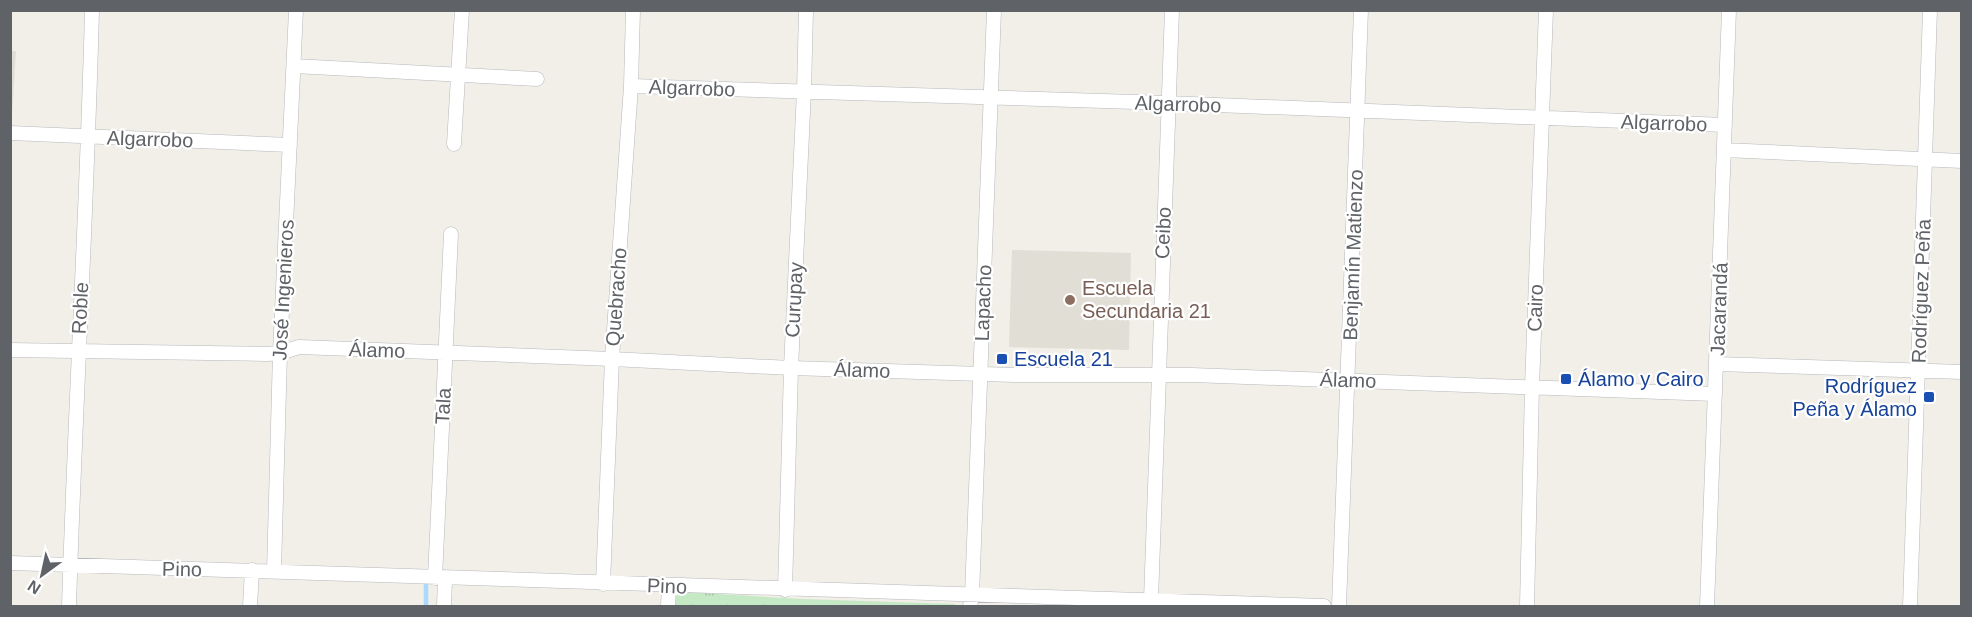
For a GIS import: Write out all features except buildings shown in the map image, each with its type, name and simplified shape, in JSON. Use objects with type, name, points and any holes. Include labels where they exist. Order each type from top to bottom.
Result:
[{"type":"street","name":"Roble","points":[[69,606],[78,352],[89,136],[92,10]]},
{"type":"street","name":"José Ingenieros","points":[[274,571],[280,353],[296,10]]},
{"type":"street","points":[[454,144],[462,10]]},
{"type":"street","name":"Quebracho","points":[[603,584],[612,359],[631,86],[633,10]]},
{"type":"street","name":"Curupay","points":[[785,590],[791,368],[806,10]]},
{"type":"street","name":"Lapacho","points":[[971,601],[994,10]]},
{"type":"street","name":"Ceibo","points":[[1151,600],[1172,10]]},
{"type":"street","name":"Benjamín Matienzo","points":[[1339,606],[1361,10]]},
{"type":"street","name":"Cairo","points":[[1527,606],[1532,387],[1546,10]]},
{"type":"street","name":"Jacarandá","points":[[1707,606],[1729,10]]},
{"type":"street","name":"Rodríguez Peña","points":[[1910,606],[1930,10]]},
{"type":"street","points":[[294,66],[537,79]]},
{"type":"street","name":"Algarrobo","points":[[631,86],[991,97],[1725,125]]},
{"type":"street","name":"Algarrobo","points":[[10,133],[291,145]]},
{"type":"street","name":"Algarrobo","points":[[1724,150],[1962,161]]},
{"type":"street","name":"Tala","points":[[444,606],[440,579],[445,352],[451,234]]},
{"type":"street","name":"Álamo","points":[[10,350],[280,353],[299,347],[791,368],[980,374],[1349,379],[1715,394]]},
{"type":"street","points":[[1717,364],[1962,372]]},
{"type":"street","name":"Pino","points":[[10,563],[785,590],[971,601],[1151,600],[1324,606]]},
{"type":"street","points":[[250,606],[252,570]]},
{"type":"street","points":[[668,606],[669,586]]},
{"type":"shaded area","points":[[10,51],[16,51],[12,115],[10,115]]},
{"type":"shaded area","name":"Escuela Secundaria 21","points":[[1012,250],[1131,253],[1129,350],[1009,347]]},
{"type":"green space","points":[[684,592],[801,599],[799,606],[674,606],[674,597]]},
{"type":"green space","points":[[801,599],[955,604],[955,606],[799,606]]},
{"type":"waterway","points":[[426,584],[426,606]]},
{"type":"place","name":"Escuela Secundaria 21","points":[[1070,300]]},
{"type":"place","name":"Escuela 21","points":[[1002,359]]},
{"type":"place","name":"Álamo y Cairo","points":[[1566,379]]},
{"type":"place","name":"Rodríguez Peña y Álamo","points":[[1929,397]]}]
